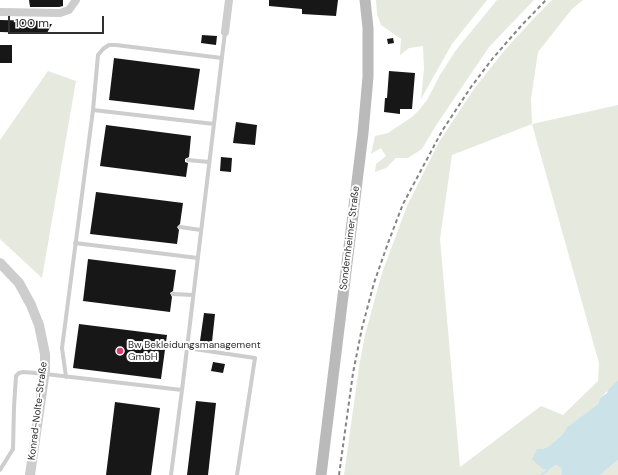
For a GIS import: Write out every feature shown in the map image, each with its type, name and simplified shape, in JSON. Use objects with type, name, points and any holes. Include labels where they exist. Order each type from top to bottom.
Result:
[{"type":"main road","name":"Sondernheimer Straße","points":[[321,475],[360,156],[368,77],[369,40],[365,0]]},
{"type":"street","points":[[0,12],[60,13],[68,10],[76,0]]},
{"type":"street","points":[[225,32],[229,0]]},
{"type":"street","name":"Konrad-Nolte-Straße","points":[[0,263],[18,283],[32,305],[39,325],[45,354],[45,370],[30,475]]},
{"type":"lane","points":[[171,475],[225,32]]},
{"type":"lane","points":[[66,377],[62,348],[93,110],[98,55],[109,45],[222,58]]},
{"type":"lane","points":[[93,110],[214,124]]},
{"type":"lane","points":[[188,160],[209,162]]},
{"type":"lane","points":[[180,228],[201,230]]},
{"type":"lane","points":[[75,243],[198,258]]},
{"type":"lane","points":[[173,294],[193,295]]},
{"type":"lane","points":[[187,348],[255,358],[237,475]]},
{"type":"lane","points":[[0,470],[13,448],[16,376],[19,373],[36,373],[182,390]]},
{"type":"shaded area","points":[[376,0],[487,0],[452,44],[421,99],[424,68],[423,46],[409,48],[400,55],[401,39],[381,25],[377,14]]},
{"type":"shaded area","points":[[497,0],[534,0],[489,47],[435,127],[422,149],[408,158],[396,158],[386,168],[375,172],[376,164],[386,156],[381,148],[371,154],[375,136],[388,133],[412,117],[419,110],[427,100],[440,75],[456,50]]},
{"type":"shaded area","points":[[552,0],[583,0],[572,9],[538,52],[531,99],[532,124],[618,105],[618,381],[600,398],[598,404],[567,427],[563,434],[543,449],[548,470],[556,465],[561,468],[561,475],[344,475],[365,335],[382,273],[407,206],[439,142],[474,89],[504,51]],"holes":[[[532,124],[599,363],[598,381],[563,415],[541,406],[460,467],[440,239],[452,155]]]},
{"type":"shaded area","points":[[48,71],[76,81],[42,278],[0,239],[0,140]]},
{"type":"shaded area","points":[[618,460],[618,475],[600,475]]},
{"type":"water","points":[[617,381],[618,460],[600,475],[561,475],[561,468],[556,465],[548,470],[543,469],[532,459],[537,449],[543,449],[549,446],[563,434],[567,427],[598,404],[600,398],[607,393]]},
{"type":"building","points":[[29,0],[63,0],[63,6],[30,7]]},
{"type":"building","points":[[269,0],[338,0],[336,16],[302,14],[302,9],[269,6]]},
{"type":"building","points":[[0,20],[43,21],[43,24],[52,24],[47,33],[43,32],[43,34],[0,32]]},
{"type":"building","points":[[202,35],[217,36],[216,45],[201,43]]},
{"type":"building","points":[[393,38],[394,43],[388,44],[387,39]]},
{"type":"building","points":[[0,45],[12,45],[12,63],[0,63]]},
{"type":"building","points":[[114,58],[200,69],[194,110],[109,100]]},
{"type":"building","points":[[389,71],[415,73],[412,109],[400,109],[400,114],[384,112],[385,98],[387,98]]},
{"type":"building","points":[[236,122],[257,125],[255,145],[233,143]]},
{"type":"building","points":[[106,125],[191,136],[189,157],[185,159],[185,162],[188,163],[186,177],[100,166]]},
{"type":"building","points":[[221,157],[232,158],[231,172],[220,171]]},
{"type":"building","points":[[96,192],[183,203],[180,224],[177,227],[179,230],[177,244],[90,234]]},
{"type":"building","points":[[88,259],[176,270],[173,291],[170,293],[172,297],[170,312],[83,301]]},
{"type":"building","points":[[204,313],[215,314],[212,342],[200,341]]},
{"type":"building","name":"Bw Bekleidungsmanagement GmbH","points":[[79,324],[167,335],[161,379],[73,368]]},
{"type":"building","points":[[213,362],[225,364],[223,373],[211,371]]},
{"type":"building","points":[[196,401],[216,403],[208,475],[187,475]]},
{"type":"building","points":[[115,402],[160,408],[151,475],[106,475]]},
{"type":"waterway","points":[[541,475],[548,470]]},
{"type":"railway","points":[[339,475],[353,373],[362,328],[374,283],[403,204],[442,131],[471,87],[493,58],[546,0]]},
{"type":"place","name":"Bw Bekleidungsmanagement GmbH","points":[[120,351]]}]
